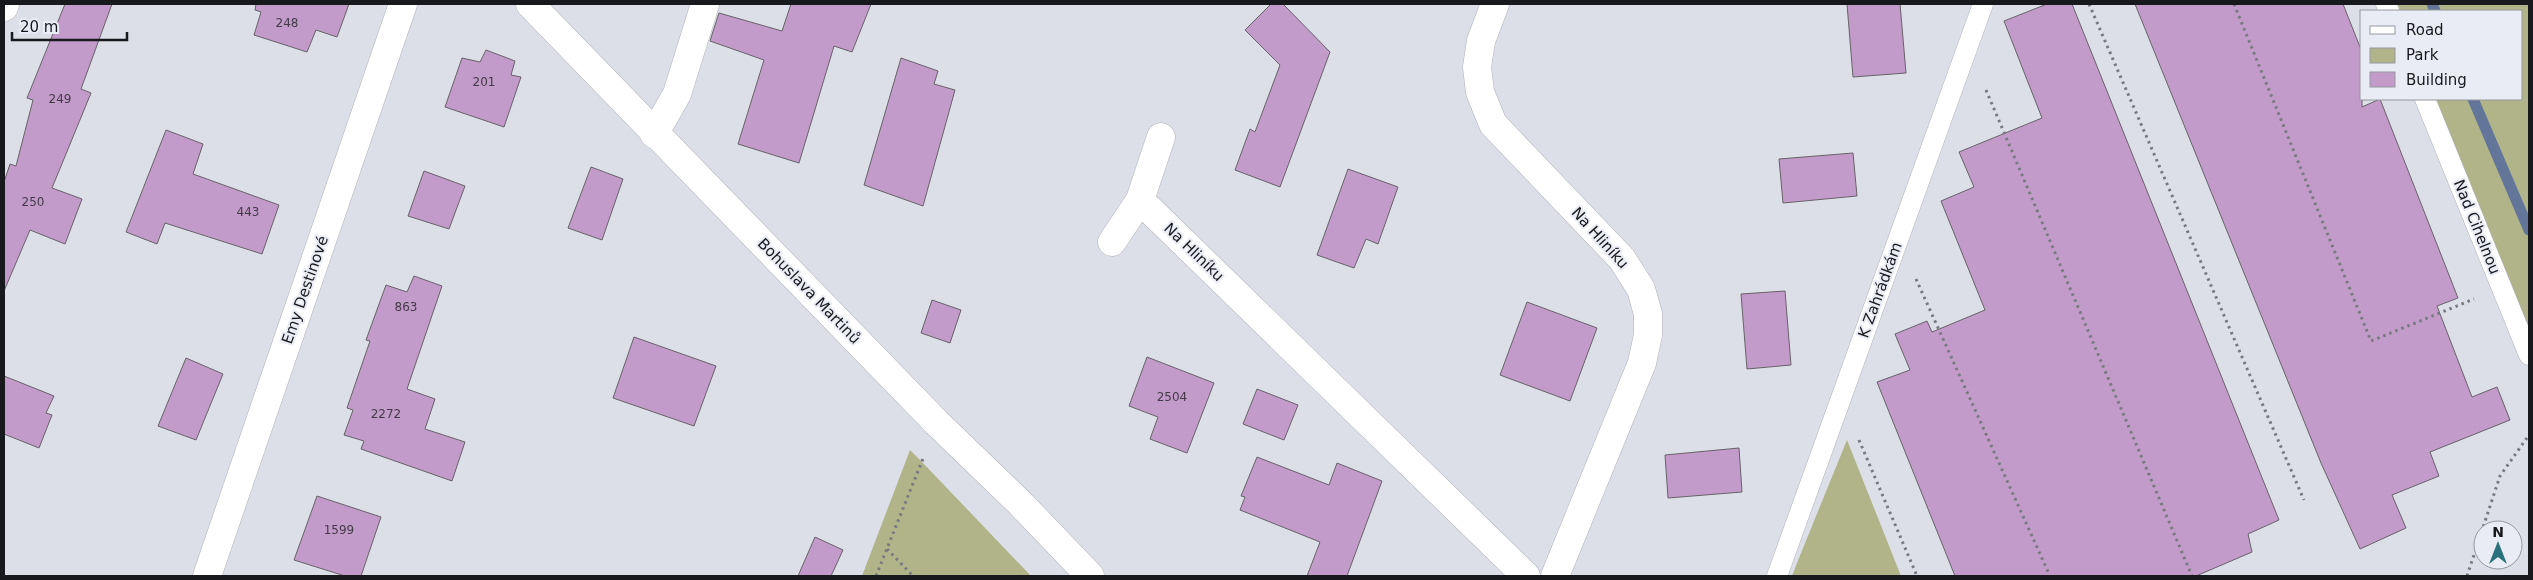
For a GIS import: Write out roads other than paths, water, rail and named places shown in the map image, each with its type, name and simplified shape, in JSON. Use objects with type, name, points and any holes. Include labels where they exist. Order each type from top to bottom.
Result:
[{"type":"street","name":"Emy Destinové","points":[[207,576],[402,4]]},
{"type":"street","name":"Bohuslava Martinů","points":[[530,4],[654,134],[1090,576]]},
{"type":"street","points":[[654,134],[677,94],[705,4]]},
{"type":"street","name":"Na Hliníku","points":[[1495,4],[1481,41],[1477,67],[1480,92],[1493,124],[1622,258],[1641,289],[1648,314],[1648,335],[1642,363],[1555,576]]},
{"type":"street","points":[[1112,242],[1140,200],[1162,137]]},
{"type":"street","name":"Na Hliníku","points":[[1140,200],[1526,576]]},
{"type":"lane","name":"K Zahrádkám","points":[[1777,576],[1983,4]]},
{"type":"lane","name":"Nad Cihelnou","points":[[2425,100],[2529,355]]},
{"type":"waterway","points":[[2432,4],[2435,10]]},
{"type":"waterway","points":[[2473,100],[2529,230]]}]
